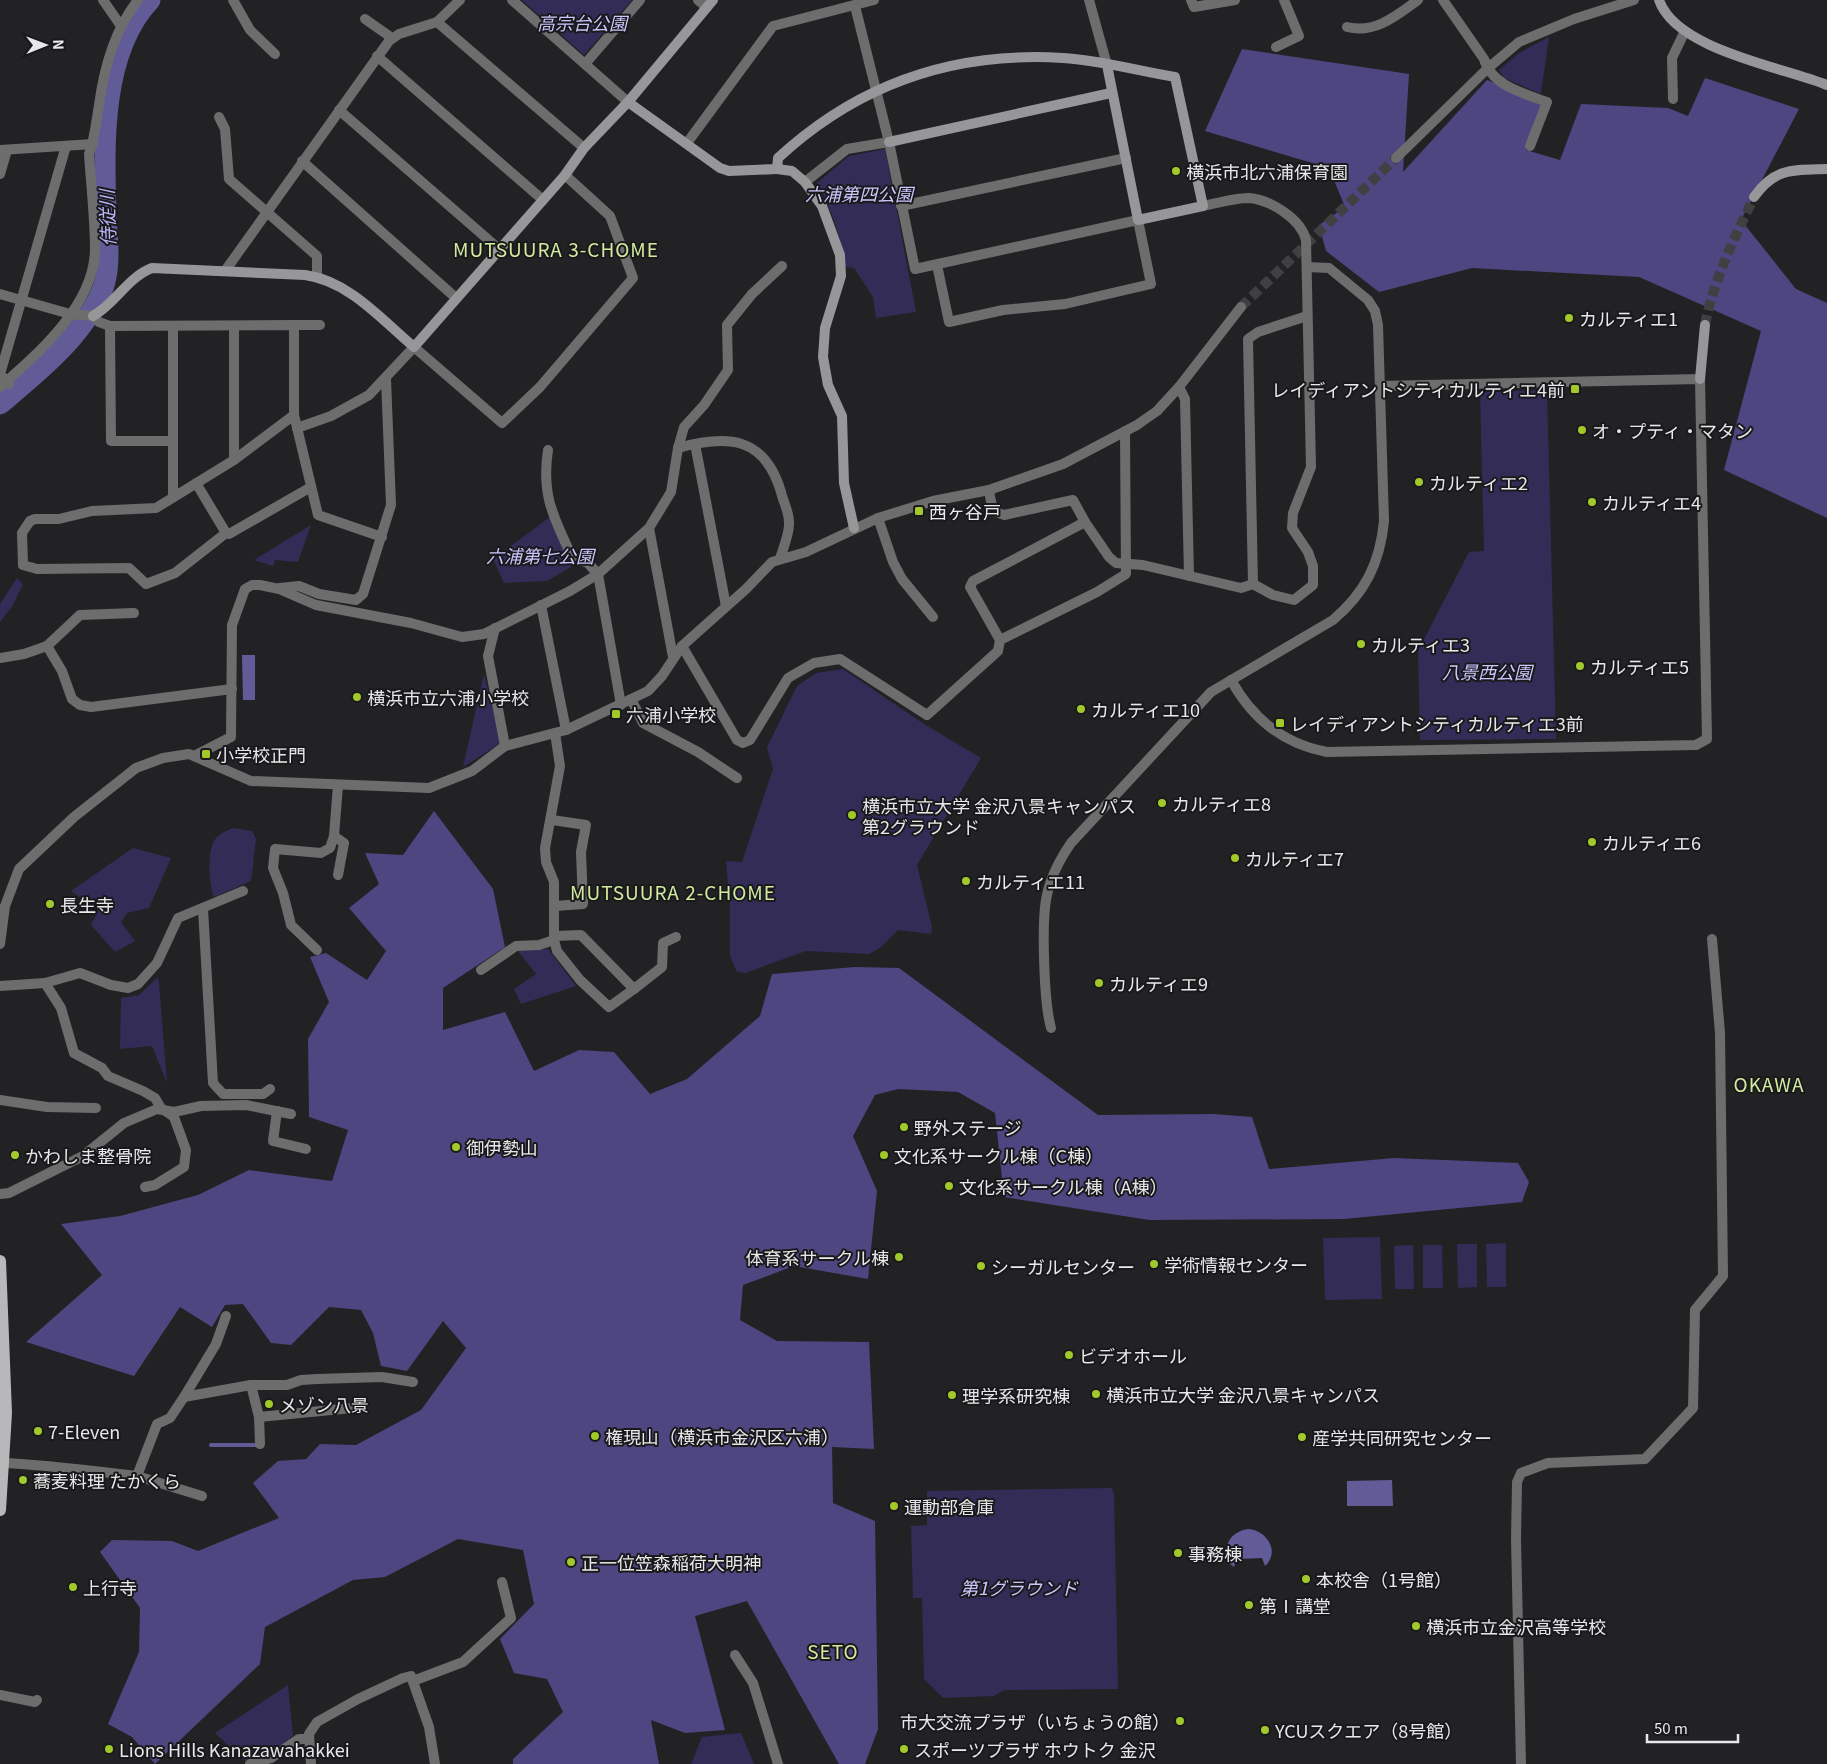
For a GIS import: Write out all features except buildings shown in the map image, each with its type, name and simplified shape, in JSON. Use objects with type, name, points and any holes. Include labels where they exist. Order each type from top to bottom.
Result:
[{"type":"main road","points":[[0,1261],[6,1391],[4,1463],[0,1510]]},
{"type":"street","points":[[103,0],[121,26]]},
{"type":"street","points":[[66,146],[0,374],[5,384],[74,315],[87,289],[95,251],[89,154],[93,144],[104,78],[121,26],[138,0]]},
{"type":"street","points":[[233,0],[250,30],[275,54]]},
{"type":"street","points":[[225,271],[377,56],[392,38],[437,22],[460,0]]},
{"type":"street","points":[[512,0],[628,102],[725,170],[777,169],[792,171],[805,182],[822,206],[840,254],[841,276],[824,328],[823,358],[828,385],[842,416],[844,483],[854,528]]},
{"type":"street","points":[[585,64],[640,0]]},
{"type":"street","points":[[297,428],[330,416],[369,395],[386,379],[565,175],[584,148],[628,102],[710,4],[698,0]]},
{"type":"street","points":[[687,143],[773,26],[874,0]]},
{"type":"street","points":[[937,266],[949,322],[1003,310],[1065,304],[1151,284],[1111,93],[1107,65],[1089,0]]},
{"type":"street","points":[[1191,0],[1194,7],[1235,0]]},
{"type":"street","points":[[1276,47],[1299,36],[1284,0]]},
{"type":"street","points":[[1347,27],[1360,30],[1385,23],[1418,0]]},
{"type":"street","points":[[1443,0],[1484,60],[1487,69],[1502,84],[1546,102],[1530,146]]},
{"type":"street","points":[[1396,158],[1512,47],[1527,38],[1574,19],[1634,0]]},
{"type":"street","points":[[1659,0],[1667,17],[1685,31],[1739,57],[1827,85]]},
{"type":"street","points":[[855,6],[876,89],[915,269],[937,266],[1203,206],[1249,198],[1264,202],[1298,222],[1304,230],[1307,267],[1306,316],[1311,467],[1293,512],[1292,528],[1308,552],[1313,566],[1314,583],[1308,591],[1294,600],[1279,597],[1253,584],[1241,588],[1144,565],[1116,563],[1109,557],[1085,522],[1073,500],[1004,516],[992,508],[989,490]]},
{"type":"street","points":[[365,19],[392,38]]},
{"type":"street","points":[[437,22],[584,148]]},
{"type":"street","points":[[1673,99],[1672,58],[1685,31]]},
{"type":"street","points":[[377,56],[543,200]]},
{"type":"street","points":[[777,169],[778,158],[801,137],[876,89],[943,66],[1002,57],[1064,58],[1175,77],[1203,206]]},
{"type":"street","points":[[805,182],[847,149],[888,142],[1111,93]]},
{"type":"street","points":[[339,110],[499,249]]},
{"type":"street","points":[[219,117],[225,129],[230,180],[317,256],[317,277]]},
{"type":"street","points":[[0,174],[3,150],[93,144]]},
{"type":"street","points":[[901,206],[1126,158]]},
{"type":"street","points":[[302,161],[456,298]]},
{"type":"street","points":[[1754,197],[1770,178],[1782,172],[1827,169]]},
{"type":"street","points":[[96,319],[139,274],[152,268],[317,277],[349,291],[502,423],[540,386],[633,278],[610,216],[565,175]]},
{"type":"street","points":[[279,588],[316,605],[412,623],[462,637],[484,634],[570,591],[598,574],[649,528],[671,492],[678,448],[684,427],[704,405],[728,370],[727,325],[752,294],[782,266]]},
{"type":"street","points":[[1051,1028],[1047,1003],[1044,914],[1046,895],[1059,859],[1071,843],[1211,692],[1333,620],[1359,594],[1375,566],[1381,546],[1384,521],[1378,325],[1375,311],[1368,300],[1328,268],[1307,267]]},
{"type":"street","points":[[0,294],[74,315],[96,319],[110,326],[320,325]]},
{"type":"street","points":[[0,944],[5,906],[14,879],[26,862],[74,817],[136,768],[179,754],[196,755],[251,781],[432,788],[472,772],[505,746],[566,730],[648,691],[662,676],[682,646],[766,566],[780,559],[806,552],[878,518],[933,501],[989,490],[1063,464],[1125,431],[1157,411],[1179,387],[1241,307]]},
{"type":"street","points":[[1253,584],[1248,339],[1258,332],[1306,316]]},
{"type":"street","points":[[294,325],[294,415],[318,515],[382,537]]},
{"type":"street","points":[[1231,680],[1248,706],[1269,728],[1298,744],[1327,752],[1696,746],[1703,742],[1708,732],[1700,379],[1705,325]]},
{"type":"street","points":[[110,326],[111,441],[173,441]]},
{"type":"street","points":[[173,326],[173,497]]},
{"type":"street","points":[[234,326],[234,460]]},
{"type":"street","points":[[196,755],[231,737],[232,625],[245,590],[252,585],[279,588],[299,586],[319,594],[356,600],[363,594],[391,505],[386,379]]},
{"type":"street","points":[[1380,386],[1700,379]]},
{"type":"street","points":[[1179,387],[1185,399],[1189,576]]},
{"type":"street","points":[[294,415],[234,460],[156,508],[92,510],[59,519],[35,519],[30,521],[22,533],[22,565],[37,569],[129,568],[146,584],[175,573],[226,533],[229,534],[311,487]]},
{"type":"street","points":[[1000,640],[1097,592],[1126,574],[1124,564],[1126,536],[1125,431]]},
{"type":"street","points":[[678,448],[712,441],[740,443],[762,455],[768,462],[780,488],[790,522],[780,559]]},
{"type":"street","points":[[695,444],[726,606]]},
{"type":"street","points":[[548,450],[544,471],[550,509],[573,559],[587,562],[598,574],[621,705]]},
{"type":"street","points":[[196,483],[226,533]]},
{"type":"street","points":[[878,518],[902,579],[933,617]]},
{"type":"street","points":[[682,646],[737,740],[743,743],[750,740],[788,678],[814,663],[840,659],[927,715],[998,651],[1000,640],[970,587],[973,581],[1085,522]]},
{"type":"street","points":[[649,528],[673,657]]},
{"type":"street","points":[[541,605],[566,730]]},
{"type":"street","points":[[0,658],[24,654],[47,646],[80,615],[134,613]]},
{"type":"street","points":[[495,628],[488,656],[505,746]]},
{"type":"street","points":[[47,646],[62,671],[72,699],[80,705],[91,708],[232,689]]},
{"type":"street","points":[[632,700],[643,723],[698,752],[737,778]]},
{"type":"street","points":[[555,733],[560,766],[552,820],[545,848],[546,862],[554,882],[554,938],[556,951],[580,980],[609,1006],[662,967],[663,943],[676,936]]},
{"type":"street","points":[[317,950],[291,925],[283,893],[273,868],[275,849],[321,853],[330,848],[334,836],[338,785]]},
{"type":"street","points":[[552,820],[586,825],[581,852],[583,904],[554,906]]},
{"type":"street","points":[[334,836],[344,843],[338,875]]},
{"type":"street","points":[[0,986],[45,983],[80,973],[111,985],[128,988],[138,984],[157,963],[178,918],[243,891]]},
{"type":"street","points":[[203,909],[213,1083],[223,1094],[263,1094],[270,1089]]},
{"type":"street","points":[[481,970],[516,946],[539,945],[554,938],[581,935],[634,989]]},
{"type":"street","points":[[1521,1764],[1516,1539],[1517,1482],[1521,1473],[1548,1463],[1645,1459],[1693,1408],[1695,1310],[1723,1276],[1720,1033],[1712,939]]},
{"type":"street","points":[[45,983],[61,1008],[74,1053],[102,1068],[108,1076],[155,1098],[161,1108],[174,1112],[201,1106],[246,1105],[291,1114]]},
{"type":"street","points":[[0,1100],[47,1106],[96,1108]]},
{"type":"street","points":[[0,1194],[9,1193],[83,1156],[124,1123],[157,1109],[167,1110],[174,1117],[186,1150],[184,1166],[155,1185],[145,1187]]},
{"type":"street","points":[[277,1111],[273,1141],[306,1149]]},
{"type":"street","points":[[137,1476],[157,1424],[170,1418],[184,1397],[216,1344],[226,1316]]},
{"type":"street","points":[[184,1397],[251,1386],[287,1385],[301,1380],[382,1377],[413,1382]]},
{"type":"street","points":[[251,1386],[259,1417],[260,1444]]},
{"type":"street","points":[[259,1417],[352,1408]]},
{"type":"street","points":[[4,1463],[53,1466],[137,1476],[202,1496]]},
{"type":"street","points":[[413,1681],[463,1662],[511,1618],[502,1582]]},
{"type":"street","points":[[735,1655],[754,1683],[778,1764]]},
{"type":"street","points":[[311,1764],[309,1734],[317,1722],[326,1715],[403,1678],[411,1676],[429,1727],[435,1764]]},
{"type":"street","points":[[0,1695],[35,1702],[37,1700]]},
{"type":"street","points":[[250,1764],[271,1758],[300,1739],[309,1739]]},
{"type":"green space","name":"高宗台公園","points":[[522,0],[632,0],[584,55]]},
{"type":"green space","points":[[1549,37],[1541,94],[1504,78],[1499,70],[1519,53]]},
{"type":"green space","name":"六浦第四公園","points":[[885,149],[916,312],[876,318],[873,297],[854,268],[845,267],[835,224],[817,183],[849,156]]},
{"type":"green space","name":"八景西公園","points":[[1547,390],[1556,739],[1420,740],[1418,651],[1469,552],[1484,551],[1480,392]]},
{"type":"green space","name":"六浦第七公園","points":[[550,517],[576,564],[547,581],[504,583],[493,559]]},
{"type":"green space","points":[[311,525],[298,562],[275,560],[273,566],[254,560]]},
{"type":"green space","points":[[17,578],[23,584],[13,605],[0,622],[0,604]]},
{"type":"green space","name":"横浜市立大学 金沢八景キャンパス 第2グラウンド","points":[[843,669],[924,724],[981,758],[917,865],[932,927],[931,934],[898,930],[880,948],[869,954],[806,951],[745,973],[737,972],[730,956],[730,905],[726,861],[742,862],[773,769],[767,747],[797,686],[816,673]]},
{"type":"green space","points":[[484,674],[501,743],[463,767]]},
{"type":"green space","points":[[234,828],[252,831],[256,839],[251,881],[214,897],[210,869],[212,846],[218,836]]},
{"type":"green space","points":[[133,848],[171,858],[149,908],[127,913],[121,922],[135,941],[115,952],[91,925],[99,910],[71,891]]},
{"type":"green space","points":[[548,949],[576,986],[521,1004],[514,989],[536,974],[518,951]]},
{"type":"green space","points":[[158,977],[167,1083],[152,1046],[120,1049],[121,998],[139,995]]},
{"type":"green space","points":[[1380,1237],[1382,1299],[1325,1300],[1323,1238]]},
{"type":"green space","points":[[1506,1243],[1506,1287],[1487,1287],[1486,1244]]},
{"type":"green space","points":[[1457,1244],[1477,1244],[1477,1287],[1458,1288]]},
{"type":"green space","points":[[1413,1245],[1414,1289],[1395,1289],[1394,1246]]},
{"type":"green space","points":[[1423,1245],[1442,1245],[1443,1288],[1423,1288]]},
{"type":"green space","name":"第1グラウンド","points":[[1112,1488],[1114,1494],[1118,1689],[1004,1690],[994,1696],[943,1698],[924,1679],[922,1598],[913,1598],[911,1526],[927,1525],[927,1491]]},
{"type":"green space","points":[[288,1685],[293,1736],[269,1754],[245,1761],[215,1733]]},
{"type":"green space","points":[[741,1733],[754,1764],[691,1764],[702,1737]]},
{"type":"shaded area","points":[[1242,49],[1409,74],[1403,172],[1487,80],[1547,102],[1526,150],[1560,160],[1581,104],[1668,108],[1688,116],[1705,78],[1799,109],[1741,220],[1796,289],[1827,303],[1827,518],[1724,470],[1761,331],[1639,277],[1472,268],[1379,292],[1326,251],[1319,225],[1345,207],[1329,168],[1205,131]]},
{"type":"shaded area","points":[[242,655],[255,655],[255,700],[243,700]]},
{"type":"shaded area","points":[[434,811],[493,889],[505,947],[443,988],[443,1030],[505,1012],[534,1071],[579,1050],[614,1052],[650,1094],[687,1079],[760,1016],[772,974],[855,967],[899,968],[1098,1115],[1214,1114],[1252,1117],[1269,1169],[1394,1158],[1518,1163],[1529,1182],[1522,1202],[1344,1219],[1149,1220],[1004,1197],[995,1113],[958,1092],[898,1089],[875,1095],[853,1136],[877,1191],[868,1279],[794,1266],[743,1285],[740,1320],[777,1341],[869,1342],[874,1449],[832,1447],[833,1503],[875,1521],[878,1729],[865,1764],[839,1764],[747,1601],[695,1616],[725,1730],[685,1733],[651,1720],[659,1764],[513,1764],[513,1759],[563,1712],[547,1679],[514,1673],[500,1639],[534,1604],[523,1550],[458,1539],[385,1577],[353,1580],[265,1627],[260,1664],[155,1764],[132,1737],[108,1724],[139,1652],[140,1608],[100,1552],[112,1540],[172,1541],[198,1551],[279,1518],[253,1483],[278,1461],[306,1459],[320,1444],[356,1445],[421,1410],[466,1348],[443,1321],[407,1371],[381,1366],[373,1333],[361,1310],[329,1307],[291,1345],[271,1343],[243,1304],[225,1305],[212,1327],[180,1307],[134,1376],[26,1342],[102,1275],[61,1224],[120,1216],[198,1195],[249,1170],[332,1181],[348,1130],[309,1117],[308,1039],[329,1002],[310,957],[326,953],[367,980],[386,951],[349,908],[379,884],[365,853],[403,855]]},
{"type":"shaded area","points":[[1392,1480],[1393,1506],[1347,1506],[1347,1481]]},
{"type":"shaded area","points":[[1248,1529],[1260,1533],[1269,1542],[1272,1554],[1265,1566],[1262,1558],[1237,1559],[1234,1567],[1230,1564],[1227,1552],[1229,1541],[1236,1533]]},
{"type":"waterway","name":"侍従川","points":[[0,404],[43,367],[70,340],[82,325],[101,293],[108,264],[105,160],[109,102],[114,73],[122,46],[134,22],[150,0]]},
{"type":"waterway","points":[[211,1445],[258,1445]]},
{"type":"tunnel","points":[[1241,307],[1396,158]]},
{"type":"tunnel","points":[[1705,325],[1719,275],[1754,197]]},
{"type":"place","name":"横浜市北六浦保育園","points":[[1176,171]]},
{"type":"place","name":"カルティエ1","points":[[1569,318]]},
{"type":"place","name":"レイディアントシティカルティエ4前","points":[[1575,389]]},
{"type":"place","name":"オ・プティ・マタン","points":[[1582,430]]},
{"type":"place","name":"カルティエ2","points":[[1419,482]]},
{"type":"place","name":"カルティエ4","points":[[1592,502]]},
{"type":"place","name":"西ヶ谷戸","points":[[919,511]]},
{"type":"place","name":"カルティエ3","points":[[1361,644]]},
{"type":"place","name":"カルティエ5","points":[[1580,666]]},
{"type":"place","name":"横浜市立六浦小学校","points":[[357,697]]},
{"type":"place","name":"カルティエ10","points":[[1081,709]]},
{"type":"place","name":"六浦小学校","points":[[616,714]]},
{"type":"place","name":"レイディアントシティカルティエ3前","points":[[1280,723]]},
{"type":"place","name":"小学校正門","points":[[206,754]]},
{"type":"place","name":"カルティエ8","points":[[1162,803]]},
{"type":"place","name":"横浜市立大学 金沢八景キャンパス 第2グラウンド","points":[[852,815]]},
{"type":"place","name":"カルティエ6","points":[[1592,842]]},
{"type":"place","name":"カルティエ7","points":[[1235,858]]},
{"type":"place","name":"カルティエ11","points":[[966,881]]},
{"type":"place","name":"長生寺","points":[[50,904]]},
{"type":"place","name":"カルティエ9","points":[[1099,983]]},
{"type":"place","name":"野外ステージ","points":[[904,1127]]},
{"type":"place","name":"御伊勢山","points":[[456,1147]]},
{"type":"place","name":"かわしま整骨院","points":[[15,1155]]},
{"type":"place","name":"文化系サークル棟（C棟）","points":[[884,1155]]},
{"type":"place","name":"文化系サークル棟（A棟）","points":[[949,1186]]},
{"type":"place","name":"体育系サークル棟","points":[[899,1257]]},
{"type":"place","name":"学術情報センター","points":[[1154,1264]]},
{"type":"place","name":"シーガルセンター","points":[[981,1266]]},
{"type":"place","name":"ビデオホール","points":[[1069,1355]]},
{"type":"place","name":"横浜市立大学 金沢八景キャンパス","points":[[1096,1394]]},
{"type":"place","name":"理学系研究棟","points":[[952,1395]]},
{"type":"place","name":"メゾン八景","points":[[269,1404]]},
{"type":"place","name":"7-Eleven","points":[[38,1431]]},
{"type":"place","name":"権現山（横浜市金沢区六浦）","points":[[595,1436]]},
{"type":"place","name":"産学共同研究センター","points":[[1302,1437]]},
{"type":"place","name":"蕎麦料理 たかくら","points":[[23,1480]]},
{"type":"place","name":"運動部倉庫","points":[[894,1506]]},
{"type":"place","name":"事務棟","points":[[1178,1553]]},
{"type":"place","name":"正一位笠森稲荷大明神","points":[[571,1562]]},
{"type":"place","name":"本校舎（1号館）","points":[[1306,1579]]},
{"type":"place","name":"上行寺","points":[[73,1587]]},
{"type":"place","name":"第Ⅰ講堂","points":[[1249,1605]]},
{"type":"place","name":"横浜市立金沢高等学校","points":[[1416,1626]]},
{"type":"place","name":"市大交流プラザ（いちょうの館）","points":[[1180,1721]]},
{"type":"place","name":"YCUスクエア（8号館）","points":[[1265,1730]]},
{"type":"place","name":"Lions Hills Kanazawahakkei","points":[[109,1749]]},
{"type":"place","name":"スポーツプラザ ホウトク 金沢","points":[[904,1749]]},
{"type":"district","name":"MUTSUURA 3-CHOME","points":[[556,248]]},
{"type":"district","name":"MUTSUURA 2-CHOME","points":[[673,891]]},
{"type":"district","name":"OKAWA","points":[[1769,1083]]},
{"type":"district","name":"SETO","points":[[833,1650]]}]
